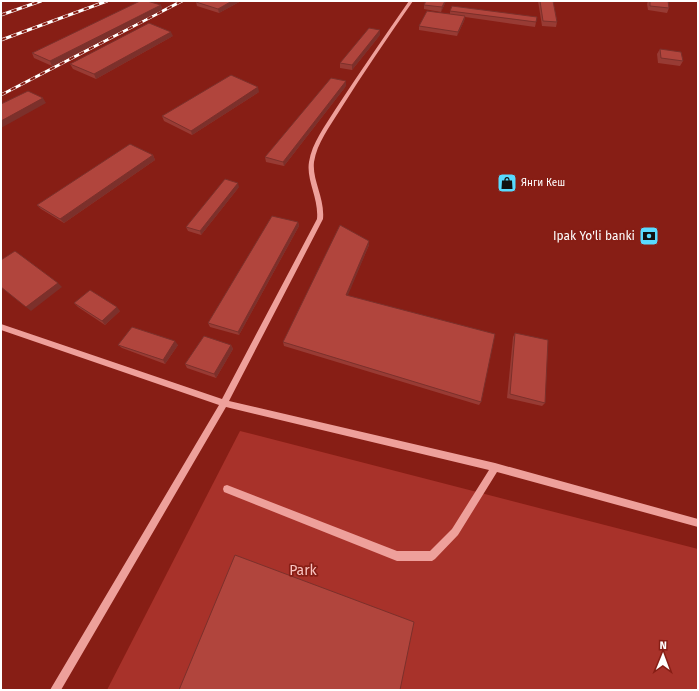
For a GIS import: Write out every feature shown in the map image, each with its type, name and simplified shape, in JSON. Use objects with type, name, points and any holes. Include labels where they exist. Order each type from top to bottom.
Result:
[{"type":"street","points":[[55,690],[224,403],[320,219],[321,202],[313,173],[313,156],[357,78],[411,1]]},
{"type":"street","points":[[1,327],[224,403],[495,467],[698,523]]},
{"type":"street","points":[[227,489],[397,556],[432,556],[455,532],[495,467]]},
{"type":"green space","name":"Park","points":[[240,431],[698,549],[698,690],[107,690]]},
{"type":"building","points":[[140,1],[147,1],[161,5],[50,61],[32,53]]},
{"type":"building","points":[[232,1],[218,9],[196,2]]},
{"type":"building","points":[[426,1],[445,1],[442,7],[424,5]]},
{"type":"building","points":[[540,1],[553,1],[557,22],[543,21]]},
{"type":"building","points":[[650,1],[668,1],[669,8],[650,6]]},
{"type":"building","points":[[452,6],[537,17],[536,22],[450,11]]},
{"type":"building","points":[[427,11],[465,16],[458,32],[419,26]]},
{"type":"building","points":[[149,23],[171,32],[94,74],[70,64]]},
{"type":"building","points":[[369,28],[380,30],[352,65],[340,63]]},
{"type":"building","points":[[660,49],[681,52],[683,61],[661,58]]},
{"type":"building","points":[[231,75],[258,87],[191,131],[162,116]]},
{"type":"building","points":[[331,78],[346,81],[283,162],[265,157]]},
{"type":"building","points":[[28,91],[43,98],[1,121],[1,104]]},
{"type":"building","points":[[130,144],[153,155],[60,219],[37,205]]},
{"type":"building","points":[[225,179],[238,183],[200,231],[186,227]]},
{"type":"building","points":[[272,216],[298,222],[238,332],[208,323]]},
{"type":"building","points":[[340,225],[369,241],[346,295],[495,334],[481,402],[283,342]]},
{"type":"building","points":[[15,251],[58,283],[26,307],[1,287],[1,260]]},
{"type":"building","points":[[90,290],[117,307],[102,321],[74,303]]},
{"type":"building","points":[[132,327],[175,341],[163,360],[118,345]]},
{"type":"building","points":[[515,333],[548,340],[545,403],[510,394]]},
{"type":"building","points":[[204,336],[231,345],[214,374],[185,364]]},
{"type":"building","points":[[235,555],[414,622],[400,690],[179,690]]},
{"type":"railway","points":[[1,15],[41,1]]},
{"type":"railway","points":[[1,40],[107,1]]},
{"type":"railway","points":[[1,95],[182,1]]},
{"type":"place","name":"Янги Кеш","points":[[507,183]]},
{"type":"place","name":"Ipak Yo'li banki","points":[[649,236]]}]
